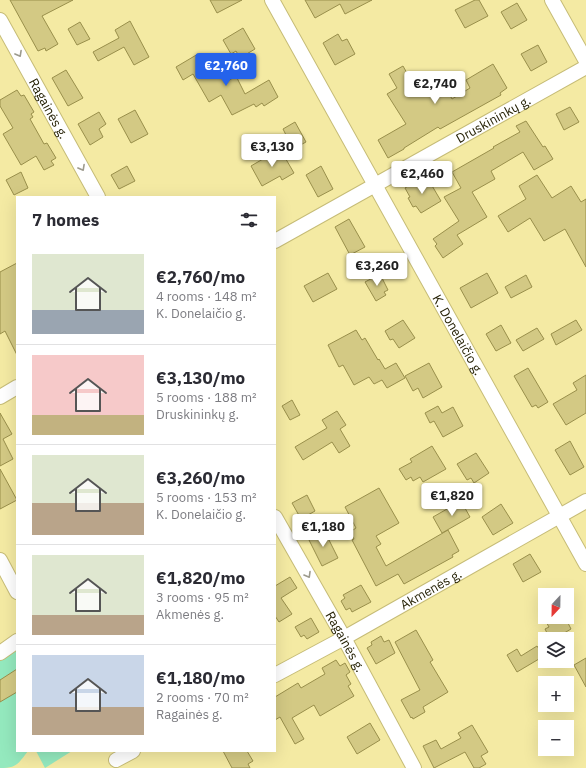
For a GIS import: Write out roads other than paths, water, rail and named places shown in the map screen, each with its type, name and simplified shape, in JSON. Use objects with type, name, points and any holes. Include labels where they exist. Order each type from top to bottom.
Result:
[{"type":"street","name":"K. Donelaičio g.","points":[[272,0],[374,186],[586,564]]},
{"type":"street","points":[[552,0],[586,62]]},
{"type":"street","name":"Ragainės g.","points":[[0,20],[97,196]]},
{"type":"street","name":"Druskininkų g.","points":[[276,240],[586,68]]},
{"type":"street","points":[[0,397],[16,388]]},
{"type":"street","name":"Akmenės g.","points":[[276,674],[344,638],[586,501]]},
{"type":"street","name":"Ragainės g.","points":[[276,519],[344,638],[414,768]]},
{"type":"street","points":[[0,560],[16,590]]},
{"type":"street","points":[[0,653],[16,642]]},
{"type":"street","points":[[115,760],[131,752]]}]
